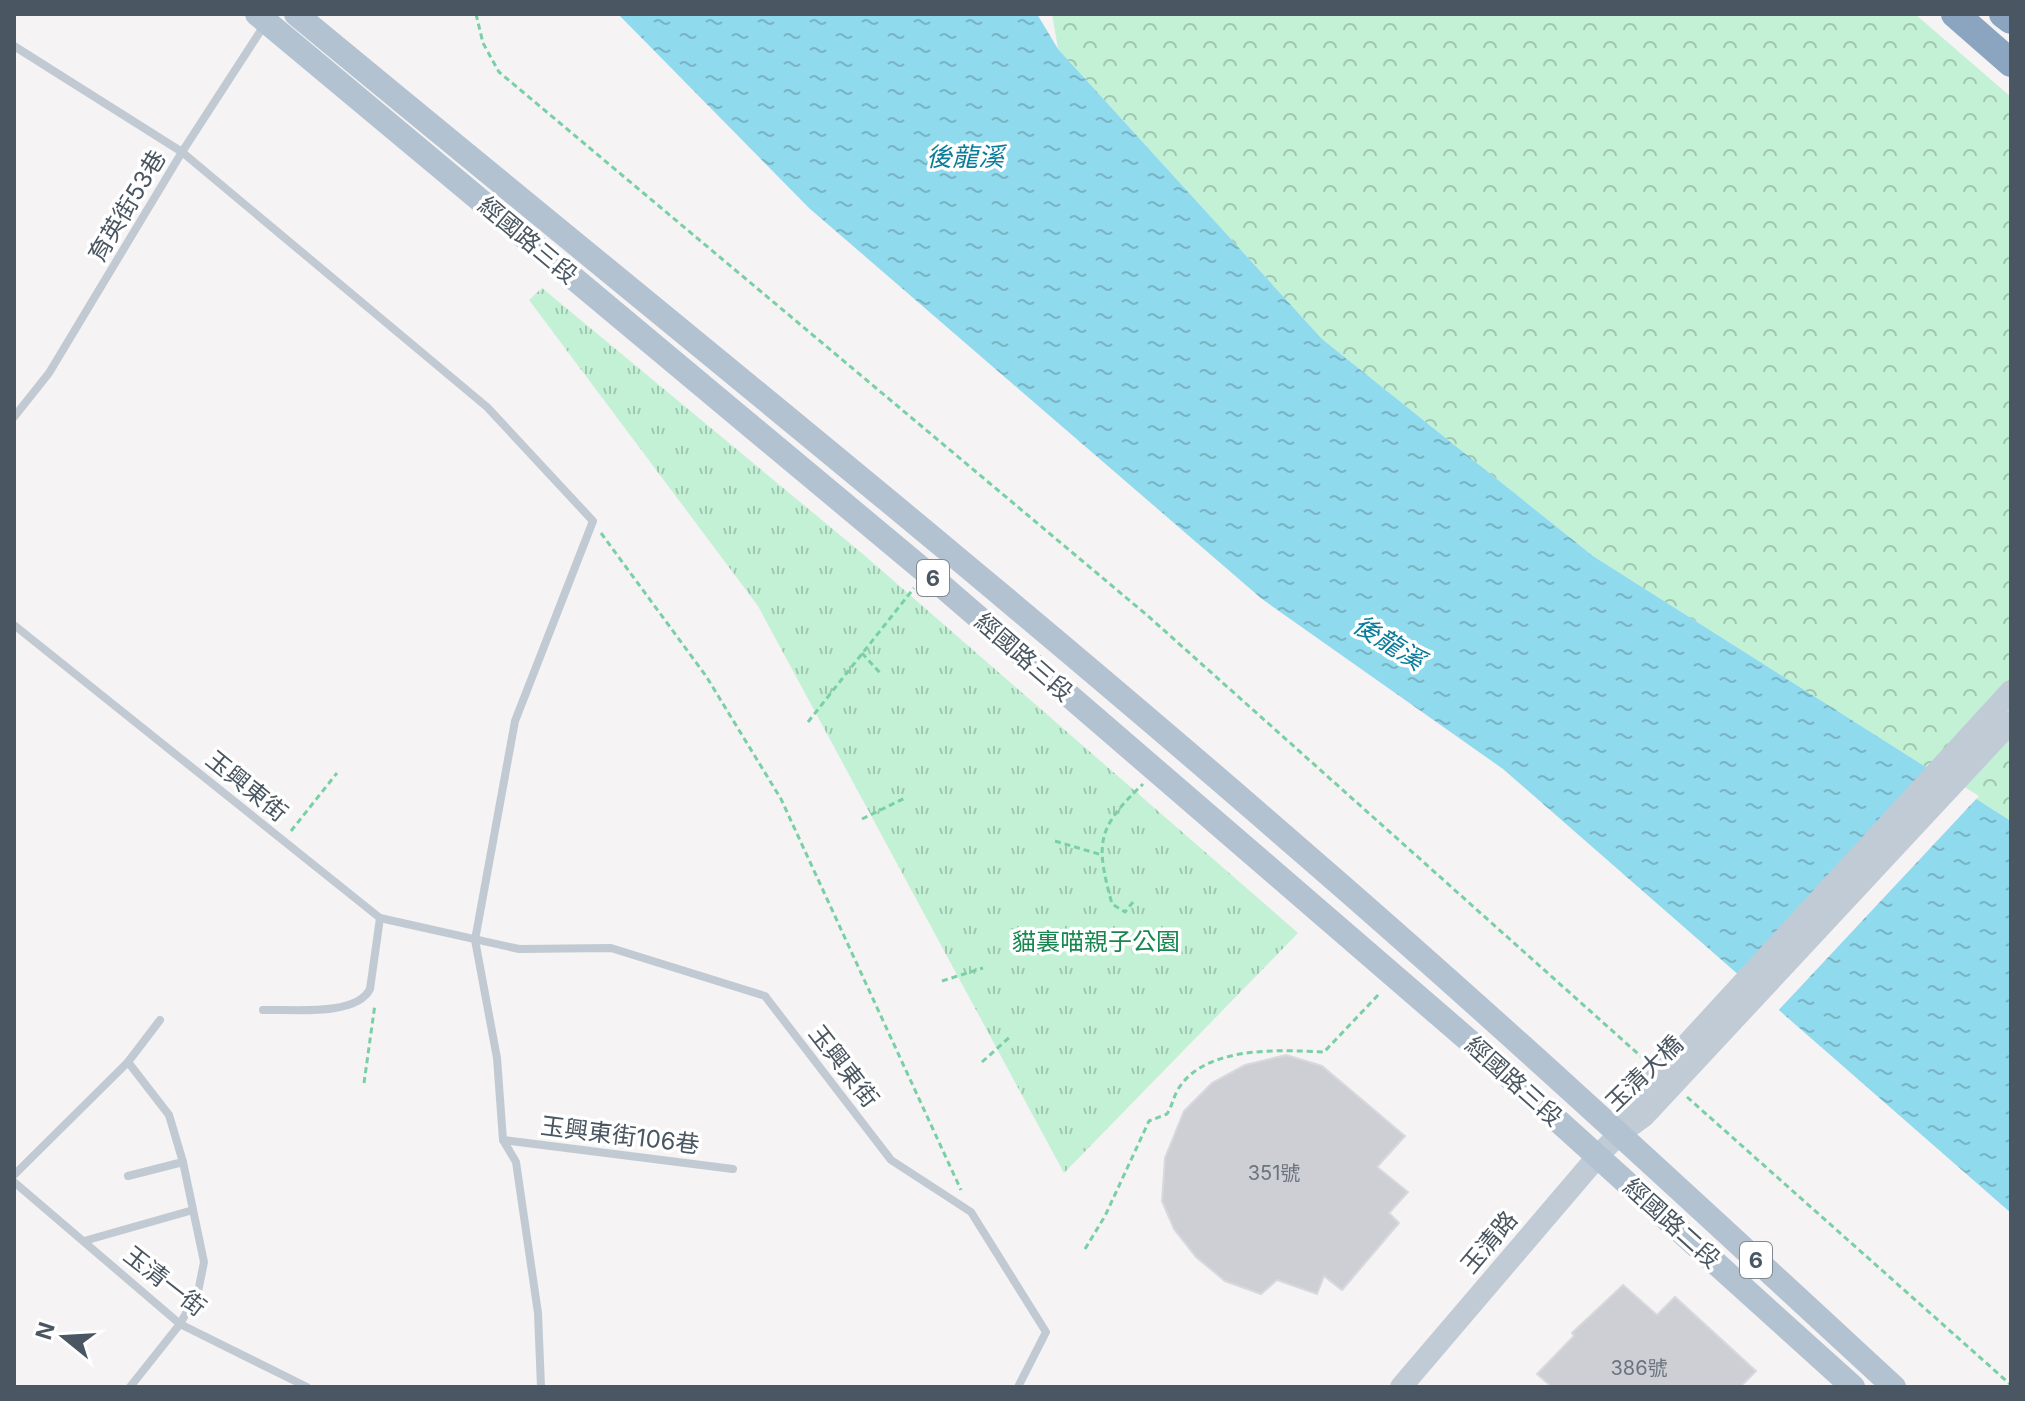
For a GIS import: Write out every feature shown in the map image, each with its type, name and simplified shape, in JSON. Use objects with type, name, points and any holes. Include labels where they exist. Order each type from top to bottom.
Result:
[{"type":"highway","points":[[1955,14],[2011,63]]},
{"type":"highway","points":[[2003,14],[2011,20]]},
{"type":"main road","name":"經國路三段","points":[[296,14],[1034,623],[1306,854],[1619,1134]]},
{"type":"main road","name":"經國路三段","points":[[265,17],[927,573],[1598,1156]]},
{"type":"main road","name":"經國路二段","points":[[1619,1134],[1894,1387]]},
{"type":"main road","name":"經國路二段","points":[[1598,1156],[1853,1387]]},
{"type":"street","name":"玉清大橋","points":[[1619,1134],[2011,691]]},
{"type":"street","name":"玉清大橋","points":[[1638,1110],[2011,722]]},
{"type":"street","name":"玉清路","points":[[1401,1387],[1619,1134]]},
{"type":"lane","name":"育英街53巷","points":[[14,417],[49,373],[265,17]]},
{"type":"lane","points":[[14,46],[182,152],[487,407],[593,521],[515,721],[475,940],[497,1058],[503,1140],[516,1162],[538,1313],[541,1387]]},
{"type":"lane","name":"玉興東街","points":[[14,625],[380,918],[519,949],[611,948],[765,996],[891,1160],[971,1212],[1046,1332],[1018,1387]]},
{"type":"lane","points":[[263,1010],[347,1007],[365,1000],[380,918]]},
{"type":"lane","points":[[14,1175],[128,1062],[160,1020]]},
{"type":"lane","points":[[128,1062],[169,1115],[183,1162],[204,1262],[198,1292],[180,1324],[130,1387]]},
{"type":"lane","name":"玉興東街106巷","points":[[503,1140],[733,1169]]},
{"type":"lane","points":[[128,1176],[183,1162]]},
{"type":"lane","name":"玉清一街","points":[[14,1182],[180,1324],[307,1387]]},
{"type":"lane","points":[[84,1241],[193,1210]]},
{"type":"path","points":[[476,14],[483,43],[499,72],[1148,616],[1656,1069]]},
{"type":"path","points":[[593,521],[706,676],[781,799],[971,1212]]},
{"type":"path","points":[[808,722],[914,588]]},
{"type":"path","points":[[862,653],[880,673]]},
{"type":"path","points":[[283,841],[337,773]]},
{"type":"path","points":[[1133,902],[1125,912],[1112,904],[1102,855],[1111,814],[1143,784]]},
{"type":"path","points":[[862,819],[905,798]]},
{"type":"path","points":[[1055,841],[1102,855]]},
{"type":"path","points":[[942,981],[983,968]]},
{"type":"path","points":[[1085,1249],[1105,1216],[1149,1121],[1167,1114],[1177,1092],[1198,1070],[1228,1056],[1324,1052],[1383,991]]},
{"type":"path","points":[[364,1083],[376,1000],[368,993]]},
{"type":"path","points":[[982,1062],[1011,1036]]},
{"type":"path","points":[[1680,1090],[2011,1385]]},
{"type":"green space","points":[[1052,14],[1915,14],[2011,97],[2011,821],[1593,556],[1322,339],[1058,49]]},
{"type":"green space","name":"貓裏喵親子公園","points":[[542,288],[864,555],[1298,933],[1064,1173],[758,606],[529,300]]},
{"type":"water","name":"後龍溪","points":[[618,14],[1037,14],[1058,49],[1322,339],[1593,556],[2011,821],[2011,1213],[1503,769],[1262,599],[809,208]]},
{"type":"pier","points":[[1934,768],[1979,796],[1776,1013],[1738,980]]},
{"type":"building","points":[[1286,1055],[1322,1066],[1405,1136],[1377,1167],[1408,1192],[1389,1213],[1399,1223],[1342,1290],[1324,1276],[1317,1294],[1277,1280],[1261,1294],[1225,1281],[1196,1257],[1174,1229],[1162,1201],[1165,1158],[1184,1111],[1212,1083],[1245,1065]]},
{"type":"building","points":[[1623,1285],[1657,1315],[1675,1297],[1756,1371],[1740,1387],[1552,1387],[1537,1374],[1574,1336],[1572,1333]]}]
